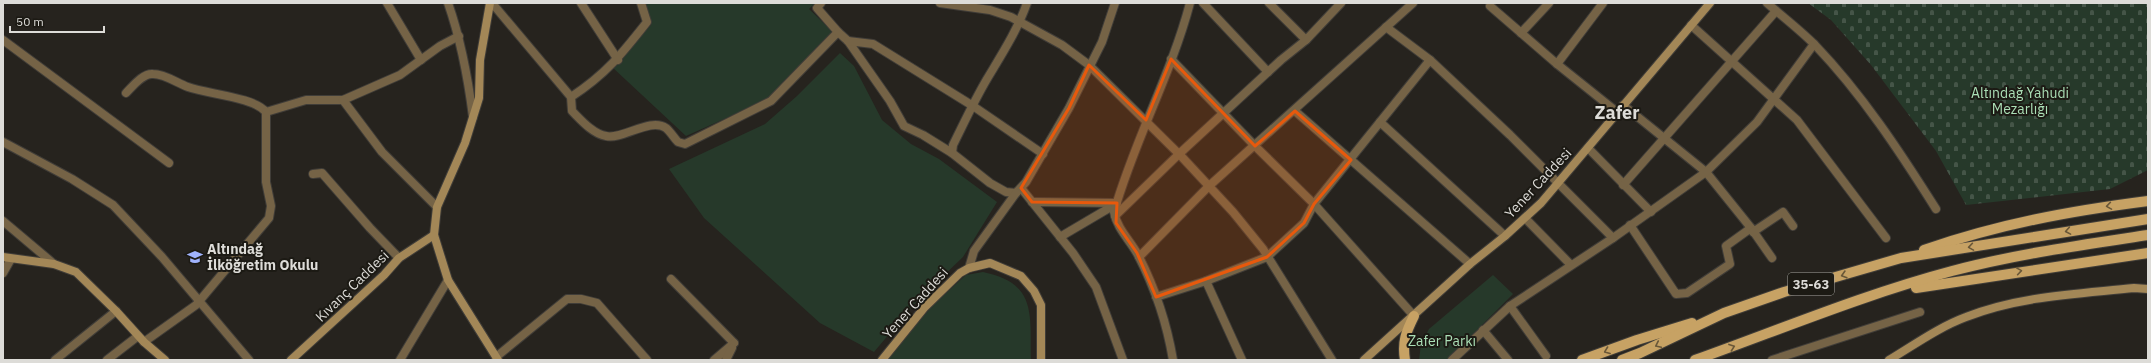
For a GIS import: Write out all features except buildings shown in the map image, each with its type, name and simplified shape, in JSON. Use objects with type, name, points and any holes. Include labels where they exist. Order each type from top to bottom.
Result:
[{"type":"main road","points":[[491,3],[480,60],[480,91],[473,120],[437,207],[434,235],[448,280],[497,359]]},
{"type":"main road","name":"Yener Caddesi","points":[[1364,360],[1470,264],[1505,236],[1541,203],[1556,183],[1588,148],[1710,3]]},
{"type":"main road","points":[[1902,258],[1970,234],[2005,225],[2148,201]]},
{"type":"main road","name":"35-63","points":[[1622,360],[1724,313],[1784,292],[1902,258],[2148,219]]},
{"type":"main road","name":"Kıvanç Caddesi","points":[[291,360],[384,275],[399,258],[434,235]]},
{"type":"main road","name":"35-63","points":[[1695,360],[1884,292],[1952,271],[2012,257],[2148,235]]},
{"type":"main road","points":[[1884,292],[2148,253]]},
{"type":"main road","points":[[7,258],[54,264],[76,272],[116,311],[144,342],[165,360]]},
{"type":"main road","name":"Yener Caddesi","points":[[882,360],[924,308],[960,273],[969,268],[990,263],[1021,276],[1034,291],[1041,305],[1041,360]]},
{"type":"main road","points":[[1888,360],[1964,317],[1992,308],[2045,298],[2134,288],[2148,289]]},
{"type":"main road","points":[[1582,360],[1637,340],[1724,313]]},
{"type":"main road","points":[[1405,360],[1403,348],[1404,336],[1414,316]]},
{"type":"street","points":[[388,3],[421,60]]},
{"type":"street","points":[[448,3],[459,36],[469,84],[473,120]]},
{"type":"street","points":[[491,3],[571,97],[572,111],[586,125],[606,136],[619,135],[645,127],[660,126],[666,128],[678,142],[684,144],[771,101],[838,32]]},
{"type":"street","points":[[581,3],[618,60]]},
{"type":"street","points":[[571,97],[592,84],[618,60],[647,22],[641,3]]},
{"type":"street","points":[[822,3],[817,8],[848,41],[890,101],[904,126],[923,135],[952,154],[990,183],[1006,192],[1018,190]]},
{"type":"street","points":[[940,3],[990,10],[1011,17],[1062,45],[1089,65],[1179,154],[1233,212],[1268,257],[1332,360]]},
{"type":"street","points":[[952,154],[953,145],[973,106],[1020,23],[1027,3]]},
{"type":"street","points":[[969,268],[974,251],[1043,154],[1070,108],[1089,65],[1102,42],[1115,3]]},
{"type":"street","points":[[1173,360],[1156,297],[1139,257],[1116,223],[1115,216],[1117,203],[1190,3]]},
{"type":"street","points":[[1203,3],[1268,72]]},
{"type":"street","points":[[1269,3],[1306,40]]},
{"type":"street","points":[[1139,257],[1209,186],[1295,111],[1413,3]]},
{"type":"street","points":[[1521,33],[1549,3]]},
{"type":"street","points":[[1557,64],[1603,3]]},
{"type":"street","points":[[1767,3],[1814,44],[1846,78],[1906,162],[1936,209]]},
{"type":"street","points":[[1115,216],[1223,113],[1306,40],[1338,4]]},
{"type":"street","points":[[1489,4],[1557,64],[1617,112]]},
{"type":"street","points":[[1623,185],[1732,63],[1776,11]]},
{"type":"street","points":[[1691,25],[1797,120],[1886,238]]},
{"type":"street","points":[[1386,27],[1430,60],[1510,135],[1556,183],[1613,238]]},
{"type":"street","points":[[266,112],[306,100],[344,100],[400,76],[440,46],[459,36]]},
{"type":"street","points":[[3,40],[169,163]]},
{"type":"street","points":[[848,41],[873,44],[973,106],[1043,154]]},
{"type":"street","points":[[1452,360],[1510,306],[1613,238],[1706,172],[1757,122],[1814,44]]},
{"type":"street","points":[[1171,58],[1255,146],[1314,204],[1414,316]]},
{"type":"street","points":[[1156,297],[1206,282],[1268,257],[1304,223],[1314,204],[1351,160],[1430,60]]},
{"type":"street","points":[[126,92],[141,78],[152,73],[207,93],[249,102],[262,107],[266,112],[266,182],[272,206],[270,218],[199,302],[144,342]]},
{"type":"street","points":[[344,100],[382,152],[437,207]]},
{"type":"street","points":[[1623,105],[1706,172],[1772,258]]},
{"type":"street","points":[[1295,111],[1470,264]]},
{"type":"street","points":[[1380,122],[1505,236]]},
{"type":"street","points":[[3,142],[72,179],[113,205],[162,257],[249,360]]},
{"type":"street","points":[[1588,148],[1651,212]]},
{"type":"street","points":[[313,174],[322,172],[370,228],[399,258]]},
{"type":"street","points":[[1018,190],[1032,202],[1060,237],[1096,287],[1123,360]]},
{"type":"street","points":[[1032,202],[1117,203]]},
{"type":"street","points":[[1060,237],[1117,203]]},
{"type":"street","points":[[1630,226],[1676,294],[1687,293],[1730,264],[1726,246],[1752,230],[1783,212],[1793,226]]},
{"type":"street","points":[[1525,218],[1571,265]]},
{"type":"street","points":[[3,221],[54,264]]},
{"type":"street","points":[[3,273],[7,258]]},
{"type":"street","points":[[670,279],[734,344]]},
{"type":"street","points":[[400,360],[448,280]]},
{"type":"street","points":[[1206,282],[1242,360]]},
{"type":"street","points":[[497,359],[567,299],[581,299],[596,303],[647,360]]},
{"type":"street","points":[[1510,306],[1546,356]]},
{"type":"street","points":[[55,360],[116,311]]},
{"type":"street","points":[[1772,360],[1920,312]]},
{"type":"street","points":[[1483,330],[1508,360]]},
{"type":"street","points":[[107,360],[138,336]]},
{"type":"street","points":[[714,360],[734,344]]},
{"type":"street","points":[[726,360],[734,344]]},
{"type":"highlighted area","points":[[1171,59],[1255,146],[1295,111],[1351,160],[1314,204],[1304,223],[1267,257],[1156,297],[1137,253],[1116,223],[1117,203],[1032,202],[1021,188],[1069,108],[1089,65],[1146,120]]},
{"type":"green space","points":[[646,3],[815,3],[809,9],[833,32],[769,99],[686,136],[612,67],[651,25]]},
{"type":"green space","name":"Altındağ Yahudi Mezarlığı","points":[[1808,3],[2148,3],[2148,170],[2110,189],[1966,205],[1936,151],[1871,65],[1831,20]]},
{"type":"green space","points":[[840,53],[854,66],[882,120],[911,144],[939,159],[997,202],[963,257],[917,301],[874,352],[820,323],[704,218],[669,169],[765,124],[797,96]]},
{"type":"green space","points":[[983,272],[1001,277],[1013,284],[1022,293],[1027,303],[1030,315],[1031,360],[886,360],[934,304],[966,275]]},
{"type":"green space","name":"Zafer Parkı","points":[[1493,275],[1513,294],[1447,360],[1419,360],[1421,344],[1429,329]]},
{"type":"place","name":"Altındağ İlköğretim Okulu","points":[[195,257]]},
{"type":"district","name":"Zafer","points":[[1617,112]]}]
